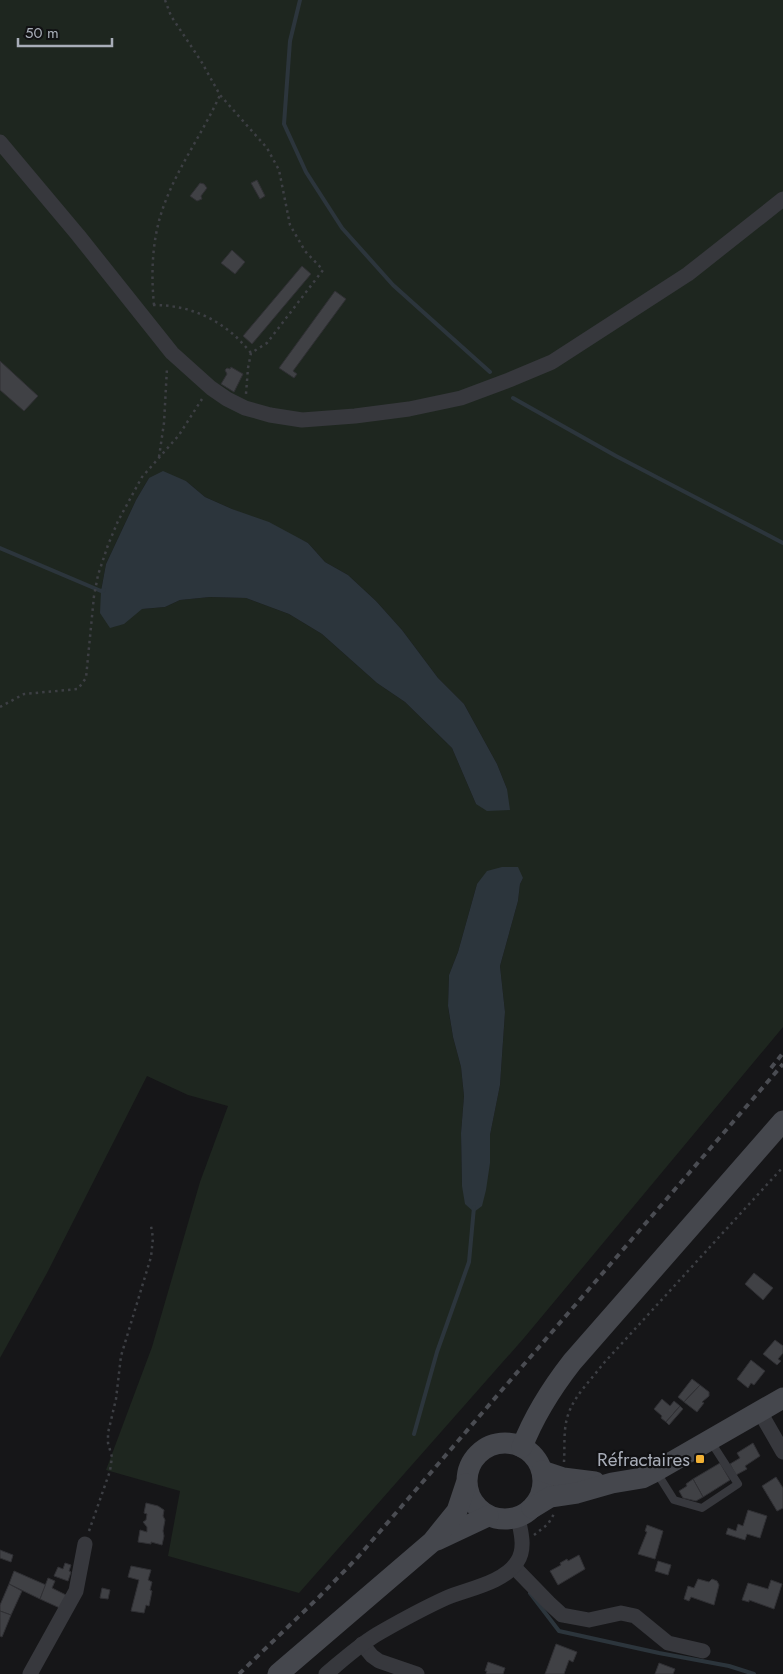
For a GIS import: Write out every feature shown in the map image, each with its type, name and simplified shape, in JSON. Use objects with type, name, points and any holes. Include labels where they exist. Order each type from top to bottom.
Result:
[{"type":"main road","points":[[522,1447],[542,1405],[572,1362],[783,1122]]},
{"type":"main road","points":[[562,1486],[550,1497],[525,1513],[503,1520],[488,1516],[471,1501],[466,1484],[466,1476],[475,1457],[486,1448],[500,1443],[515,1444],[522,1447],[534,1457],[542,1471],[562,1486],[577,1493],[612,1483],[642,1478],[783,1398]]},
{"type":"main road","points":[[525,1513],[541,1495],[543,1487],[542,1471]]},
{"type":"main road","points":[[278,1674],[432,1542],[457,1511],[466,1484]]},
{"type":"main road","points":[[432,1542],[488,1516]]},
{"type":"street","points":[[0,142],[78,234],[167,346],[211,388],[245,408],[270,415],[302,420],[409,409],[461,398],[552,362],[688,274],[783,199]]},
{"type":"street","points":[[760,1412],[783,1452]]},
{"type":"street","points":[[334,1671],[362,1644],[380,1632],[446,1598],[484,1585],[514,1567],[520,1557],[525,1513]]},
{"type":"street","points":[[30,1674],[76,1591],[85,1544]]},
{"type":"street","points":[[514,1567],[562,1615],[589,1620],[621,1613],[635,1616],[668,1643],[703,1651]]},
{"type":"street","points":[[362,1644],[372,1656],[380,1661],[417,1674]]},
{"type":"lane","points":[[656,1471],[674,1500],[702,1508],[738,1484],[710,1440]]},
{"type":"path","points":[[165,0],[171,16],[220,94],[267,148],[279,170],[290,225],[305,251],[323,270],[267,342],[251,353],[245,408]]},
{"type":"path","points":[[154,305],[152,285],[153,250],[161,214],[176,177],[210,117],[220,94]]},
{"type":"path","points":[[140,314],[154,305],[180,307],[203,314],[225,328],[242,342],[251,353]]},
{"type":"path","points":[[158,458],[164,423],[167,385],[167,346]]},
{"type":"path","points":[[0,707],[24,694],[78,689],[86,678],[97,580],[118,521],[142,477],[179,435],[211,388]]},
{"type":"path","points":[[522,1541],[548,1524],[557,1510],[562,1486],[566,1425],[571,1408],[580,1392],[603,1364],[783,1168]]},
{"type":"path","points":[[85,1544],[110,1471],[112,1457],[108,1443],[108,1433],[116,1399],[121,1356],[151,1257],[153,1238],[151,1226]]},
{"type":"shaded area","points":[[0,0],[783,0],[783,1027],[524,1338],[299,1593],[168,1556],[180,1491],[106,1470],[152,1347],[200,1182],[228,1106],[188,1095],[147,1076],[47,1273],[0,1358]],"holes":[[[149,478],[186,481],[205,497],[308,543],[325,562],[348,575],[376,601],[402,630],[438,678],[464,704],[497,764],[507,789],[476,804],[452,748],[405,702],[377,683],[322,634],[289,614],[246,598],[210,597],[180,600],[165,607],[142,609],[101,591],[106,564],[136,500]],[[523,878],[500,966],[505,1012],[500,1085],[490,1135],[490,1163],[462,1186],[461,1133],[464,1096],[461,1067],[448,1007],[449,975],[458,952],[477,884]]]},
{"type":"shaded area","points":[[163,471],[186,481],[205,497],[269,522],[308,543],[325,562],[348,575],[376,601],[402,630],[438,678],[464,704],[497,764],[507,789],[510,810],[487,811],[476,804],[452,748],[405,702],[377,683],[322,634],[289,614],[246,598],[210,597],[180,600],[165,607],[142,609],[124,624],[110,628],[100,613],[101,591],[106,564],[136,500],[149,478]]},
{"type":"shaded area","points":[[502,867],[518,867],[523,878],[500,966],[505,1012],[500,1085],[490,1135],[490,1163],[486,1190],[482,1206],[474,1212],[465,1204],[462,1186],[461,1133],[464,1096],[461,1067],[453,1037],[448,1006],[449,975],[458,952],[477,884],[487,871]]},
{"type":"building","points":[[257,180],[265,196],[260,199],[251,183]]},
{"type":"building","points":[[200,183],[204,184],[207,188],[201,196],[202,199],[197,201],[190,196]]},
{"type":"building","points":[[232,250],[245,262],[235,274],[221,263]]},
{"type":"building","points":[[302,266],[311,274],[252,344],[243,336]]},
{"type":"building","points":[[335,291],[346,299],[293,371],[297,374],[294,378],[279,368]]},
{"type":"building","points":[[0,361],[38,396],[24,411],[0,390]]},
{"type":"building","points":[[231,367],[243,374],[234,392],[221,384],[227,374],[225,370]]},
{"type":"building","points":[[754,1273],[773,1288],[763,1300],[745,1284]]},
{"type":"building","points":[[775,1340],[783,1346],[783,1353],[778,1359],[781,1361],[777,1365],[763,1354]]},
{"type":"building","points":[[751,1360],[765,1371],[754,1385],[751,1383],[748,1388],[737,1379]]},
{"type":"building","points":[[692,1379],[700,1385],[684,1402],[678,1397]]},
{"type":"building","points":[[700,1385],[709,1392],[709,1396],[702,1402],[704,1403],[697,1412],[684,1402]]},
{"type":"building","points":[[662,1399],[670,1406],[674,1401],[680,1406],[666,1422],[654,1409]]},
{"type":"building","points":[[680,1406],[683,1409],[669,1425],[666,1422]]},
{"type":"building","points":[[753,1443],[760,1456],[745,1466],[747,1469],[736,1475],[730,1464],[740,1458],[737,1453]]},
{"type":"building","points":[[720,1463],[730,1480],[703,1497],[693,1479]]},
{"type":"building","points":[[776,1477],[783,1488],[783,1508],[777,1511],[762,1486]]},
{"type":"building","points":[[693,1479],[703,1497],[696,1501],[683,1498],[679,1491]]},
{"type":"building","points":[[146,1503],[158,1506],[164,1510],[163,1516],[165,1520],[162,1545],[151,1542],[151,1544],[138,1542],[140,1530],[147,1532],[147,1527],[143,1522],[146,1520],[147,1514],[144,1513]]},
{"type":"building","points":[[748,1510],[767,1516],[760,1538],[747,1534],[745,1540],[726,1534],[728,1528],[736,1531],[738,1524],[743,1526]]},
{"type":"building","points":[[647,1525],[663,1531],[655,1559],[638,1554],[647,1532],[645,1531]]},
{"type":"building","points":[[0,1550],[13,1555],[11,1562],[0,1558]]},
{"type":"building","points":[[579,1555],[585,1569],[558,1585],[550,1571],[567,1559],[568,1561]]},
{"type":"building","points":[[658,1561],[671,1565],[668,1575],[655,1571]]},
{"type":"building","points":[[65,1563],[71,1565],[68,1581],[54,1576],[58,1567],[63,1569]]},
{"type":"building","points":[[131,1566],[151,1570],[148,1580],[152,1582],[150,1590],[152,1591],[149,1606],[146,1605],[144,1613],[131,1611],[139,1580],[128,1577]]},
{"type":"building","points":[[14,1571],[46,1585],[40,1599],[9,1584]]},
{"type":"building","points":[[48,1578],[55,1581],[52,1588],[68,1596],[62,1609],[40,1599]]},
{"type":"building","points":[[698,1579],[709,1582],[712,1579],[717,1581],[719,1585],[714,1605],[691,1597],[689,1601],[684,1599],[688,1586],[694,1588]]},
{"type":"building","points":[[771,1580],[782,1584],[774,1609],[749,1600],[749,1602],[742,1600],[748,1583],[768,1589]]},
{"type":"building","points":[[9,1584],[22,1591],[11,1615],[0,1611],[0,1605]]},
{"type":"building","points":[[102,1588],[110,1590],[108,1599],[100,1598]]},
{"type":"building","points":[[0,1611],[11,1615],[2,1637],[0,1636]]},
{"type":"building","points":[[556,1644],[577,1652],[573,1662],[569,1660],[564,1674],[545,1674]]},
{"type":"building","points":[[488,1662],[505,1668],[503,1674],[486,1674]]},
{"type":"building","points":[[659,1663],[675,1669],[673,1674],[655,1674]]},
{"type":"waterway","points":[[300,0],[290,41],[284,124],[306,172],[342,228],[393,285],[490,372]]},
{"type":"waterway","points":[[513,398],[616,456],[783,543]]},
{"type":"waterway","points":[[0,548],[101,591],[104,590]]},
{"type":"waterway","points":[[414,1434],[437,1352],[469,1262],[474,1207]]},
{"type":"waterway","points":[[530,1593],[559,1631],[729,1666],[754,1674]]},
{"type":"railway","points":[[771,1068],[783,1053]]},
{"type":"railway","points":[[239,1674],[358,1557],[783,1064]]},
{"type":"place","name":"Réfractaires","points":[[700,1459]]}]
